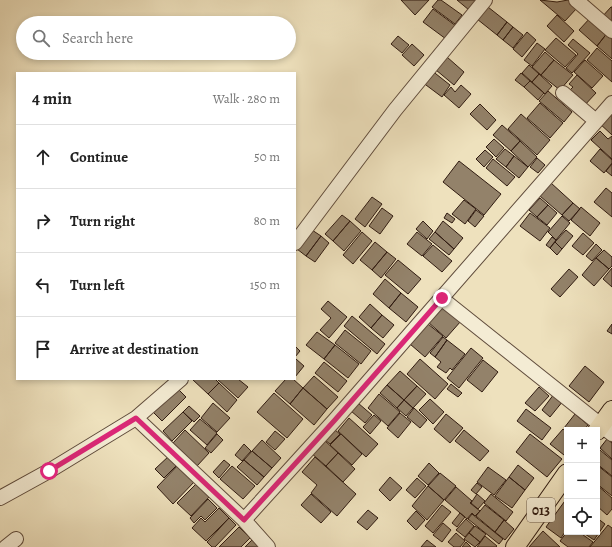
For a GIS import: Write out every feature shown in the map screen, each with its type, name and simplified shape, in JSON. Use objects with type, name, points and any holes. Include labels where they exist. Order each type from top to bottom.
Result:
[{"type":"main road","points":[[603,430],[612,410]]},
{"type":"main road","name":"013","points":[[515,547],[564,478]]},
{"type":"street","points":[[296,241],[395,110],[485,0]]},
{"type":"street","points":[[576,0],[612,30]]},
{"type":"street","points":[[563,93],[596,121]]},
{"type":"street","points":[[244,520],[334,421],[612,103]]},
{"type":"street","points":[[442,298],[603,430]]},
{"type":"street","points":[[0,498],[49,471],[136,418],[180,380]]},
{"type":"street","points":[[136,418],[244,520],[268,547]]},
{"type":"building","points":[[401,0],[429,0],[415,15]]},
{"type":"building","points":[[438,0],[441,0],[462,15],[455,24],[432,7]]},
{"type":"building","points":[[457,0],[476,0],[469,10]]},
{"type":"building","points":[[540,0],[557,2],[568,0],[577,8],[565,21]]},
{"type":"building","points":[[488,7],[507,22],[497,35],[477,19]]},
{"type":"building","points":[[612,7],[612,28],[601,18]]},
{"type":"building","points":[[433,9],[456,26],[446,39],[423,22]]},
{"type":"building","points":[[557,15],[574,31],[564,42],[547,26]]},
{"type":"building","points":[[591,17],[608,32],[597,46],[579,30]]},
{"type":"building","points":[[507,22],[513,27],[503,40],[497,35]]},
{"type":"building","points":[[513,27],[523,35],[513,48],[503,40]]},
{"type":"building","points":[[527,32],[536,40],[522,57],[513,49]]},
{"type":"building","points":[[608,32],[612,35],[612,59],[597,46]]},
{"type":"building","points":[[398,36],[409,45],[402,53],[391,44]]},
{"type":"building","points":[[556,38],[576,55],[565,67],[545,50]]},
{"type":"building","points":[[573,39],[590,53],[572,73],[566,68],[578,54],[568,45]]},
{"type":"building","points":[[537,43],[545,49],[532,66],[524,60]]},
{"type":"building","points":[[412,44],[424,55],[414,66],[402,55]]},
{"type":"building","points":[[597,48],[612,61],[612,82],[587,60]]},
{"type":"building","points":[[545,52],[554,60],[541,75],[532,67]]},
{"type":"building","points":[[447,57],[464,72],[454,85],[436,70]]},
{"type":"building","points":[[554,60],[573,75],[560,90],[541,75]]},
{"type":"building","points":[[585,60],[603,76],[592,88],[574,72]]},
{"type":"building","points":[[529,65],[539,74],[532,82],[522,73]]},
{"type":"building","points":[[431,70],[450,85],[442,97],[422,82]]},
{"type":"building","points":[[521,73],[530,81],[524,87],[515,80]]},
{"type":"building","points":[[539,74],[552,86],[545,94],[532,82]]},
{"type":"building","points":[[577,75],[596,93],[583,107],[567,93],[573,87],[569,84]]},
{"type":"building","points":[[530,81],[544,93],[538,100],[524,87]]},
{"type":"building","points":[[461,85],[471,94],[459,108],[444,95],[451,87],[455,92]]},
{"type":"building","points":[[548,91],[572,112],[564,122],[539,101]]},
{"type":"building","points":[[540,103],[563,123],[550,138],[527,118]]},
{"type":"building","points":[[480,104],[496,120],[487,130],[470,114]]},
{"type":"building","points":[[608,111],[612,115],[612,135],[598,122]]},
{"type":"building","points":[[521,114],[550,140],[537,155],[508,129]]},
{"type":"building","points":[[502,125],[520,141],[511,151],[493,135]]},
{"type":"building","points":[[600,131],[608,139],[612,136],[612,159],[591,140]]},
{"type":"building","points":[[494,139],[504,148],[496,157],[486,147]]},
{"type":"building","points":[[520,141],[537,157],[528,167],[511,151]]},
{"type":"building","points":[[505,149],[514,156],[506,167],[496,159]]},
{"type":"building","points":[[600,149],[612,160],[612,163],[604,173],[590,161]]},
{"type":"building","points":[[485,150],[493,157],[484,167],[476,159]]},
{"type":"building","points":[[514,156],[528,167],[519,178],[506,167]]},
{"type":"building","points":[[537,158],[545,165],[538,173],[530,167]]},
{"type":"building","points":[[493,159],[515,177],[507,186],[486,168]]},
{"type":"building","points":[[459,161],[501,194],[484,215],[443,182]]},
{"type":"building","points":[[612,164],[612,176],[606,171]]},
{"type":"building","points":[[551,183],[573,203],[562,215],[540,196]]},
{"type":"building","points":[[606,188],[612,193],[612,217],[594,202]]},
{"type":"building","points":[[372,197],[382,204],[365,227],[355,219]]},
{"type":"building","points":[[540,198],[548,205],[537,217],[529,210]]},
{"type":"building","points":[[464,200],[476,209],[465,224],[452,214]]},
{"type":"building","points":[[573,203],[580,209],[569,221],[562,215]]},
{"type":"building","points":[[548,205],[557,213],[547,225],[537,217]]},
{"type":"building","points":[[581,207],[600,223],[590,236],[571,220]]},
{"type":"building","points":[[382,208],[393,216],[380,234],[369,226]]},
{"type":"building","points":[[476,210],[484,216],[475,227],[468,221]]},
{"type":"building","points":[[447,213],[455,219],[452,223],[444,218]]},
{"type":"building","points":[[530,213],[550,228],[540,241],[520,226]]},
{"type":"building","points":[[342,215],[350,221],[333,241],[325,234]]},
{"type":"building","points":[[562,216],[570,223],[556,240],[548,232]]},
{"type":"building","points":[[350,221],[361,231],[344,251],[333,241]]},
{"type":"building","points":[[423,221],[433,231],[427,239],[416,229]]},
{"type":"building","points":[[443,221],[463,238],[454,249],[435,232]]},
{"type":"building","points":[[312,230],[321,236],[306,256],[297,249]]},
{"type":"building","points":[[566,230],[573,236],[562,249],[555,242]]},
{"type":"building","points":[[362,232],[372,241],[353,264],[343,255]]},
{"type":"building","points":[[417,232],[432,244],[422,256],[407,244]]},
{"type":"building","points":[[435,232],[454,249],[449,255],[429,239]]},
{"type":"building","points":[[583,233],[594,243],[583,255],[572,246]]},
{"type":"building","points":[[321,236],[329,243],[315,262],[306,256]]},
{"type":"building","points":[[552,237],[556,240],[550,248],[546,245]]},
{"type":"building","points":[[375,242],[387,252],[372,270],[360,260]]},
{"type":"building","points":[[555,242],[562,249],[557,255],[550,248]]},
{"type":"building","points":[[596,244],[602,250],[592,261],[586,256]]},
{"type":"building","points":[[433,245],[452,261],[442,272],[423,256]]},
{"type":"building","points":[[604,250],[612,257],[612,266],[609,269],[596,258]]},
{"type":"building","points":[[387,252],[396,259],[381,278],[372,270]]},
{"type":"building","points":[[596,258],[609,269],[594,286],[582,275]]},
{"type":"building","points":[[398,260],[421,279],[408,294],[385,275]]},
{"type":"building","points":[[612,268],[612,287],[603,279]]},
{"type":"building","points":[[569,269],[578,277],[560,297],[551,289]]},
{"type":"building","points":[[385,279],[401,293],[389,308],[373,294]]},
{"type":"building","points":[[401,293],[418,307],[406,322],[389,308]]},
{"type":"building","points":[[328,301],[347,317],[329,338],[320,330],[331,318],[321,309]]},
{"type":"building","points":[[370,304],[382,315],[371,328],[359,317]]},
{"type":"building","points":[[443,305],[461,321],[446,338],[428,322]]},
{"type":"building","points":[[382,315],[394,325],[383,338],[371,328]]},
{"type":"building","points":[[352,316],[385,344],[377,354],[344,326]]},
{"type":"building","points":[[428,324],[443,336],[425,357],[410,344]]},
{"type":"building","points":[[612,324],[612,334],[607,331]]},
{"type":"building","points":[[345,330],[371,351],[361,364],[335,343]]},
{"type":"building","points":[[317,332],[335,345],[324,359],[306,345]]},
{"type":"building","points":[[443,337],[447,340],[435,357],[430,353]]},
{"type":"building","points":[[447,340],[465,354],[452,370],[450,368],[446,373],[437,367],[441,362],[435,357]]},
{"type":"building","points":[[335,345],[359,364],[348,378],[324,359]]},
{"type":"building","points":[[296,347],[300,351],[296,356]]},
{"type":"building","points":[[471,348],[483,358],[459,388],[447,378]]},
{"type":"building","points":[[296,359],[304,366],[296,376]]},
{"type":"building","points":[[420,359],[448,384],[435,399],[407,374]]},
{"type":"building","points":[[483,360],[498,372],[482,392],[467,380]]},
{"type":"building","points":[[324,362],[347,381],[338,392],[315,373]]},
{"type":"building","points":[[585,366],[604,382],[589,402],[569,386]]},
{"type":"building","points":[[400,371],[417,386],[404,400],[387,385]]},
{"type":"building","points":[[314,376],[338,397],[327,409],[303,388]]},
{"type":"building","points":[[193,380],[216,380],[219,383],[208,394]]},
{"type":"building","points":[[218,380],[239,380],[248,387],[238,398]]},
{"type":"building","points":[[285,380],[294,380],[303,388],[290,404],[275,391]]},
{"type":"building","points":[[219,383],[237,400],[227,412],[208,394]]},
{"type":"building","points":[[451,384],[462,393],[458,397],[447,389]]},
{"type":"building","points":[[387,385],[404,400],[397,408],[380,393]]},
{"type":"building","points":[[175,386],[186,397],[162,421],[151,410]]},
{"type":"building","points":[[417,386],[426,394],[413,408],[404,400]]},
{"type":"building","points":[[539,387],[549,396],[535,411],[525,403]]},
{"type":"building","points":[[303,388],[327,409],[314,425],[290,404]]},
{"type":"building","points":[[274,393],[303,419],[287,438],[257,412]]},
{"type":"building","points":[[379,394],[400,412],[388,426],[368,408]]},
{"type":"building","points":[[554,394],[563,401],[550,417],[542,410]]},
{"type":"building","points":[[430,399],[444,412],[433,424],[419,410]]},
{"type":"building","points":[[404,400],[413,408],[406,416],[397,408]]},
{"type":"building","points":[[213,403],[230,418],[217,432],[201,418]]},
{"type":"building","points":[[358,403],[372,415],[365,423],[351,411]]},
{"type":"building","points":[[189,406],[200,416],[194,422],[183,412]]},
{"type":"building","points":[[414,408],[427,420],[420,428],[407,417]]},
{"type":"building","points":[[526,409],[551,428],[542,440],[517,421]]},
{"type":"building","points":[[183,412],[192,421],[172,441],[163,431]]},
{"type":"building","points":[[400,413],[411,422],[398,438],[387,428]]},
{"type":"building","points":[[446,414],[463,428],[450,443],[434,429]]},
{"type":"building","points":[[575,414],[588,425],[586,427],[565,427]]},
{"type":"building","points":[[374,415],[381,421],[370,434],[363,427]]},
{"type":"building","points":[[349,418],[378,444],[366,457],[338,431]]},
{"type":"building","points":[[200,419],[217,433],[207,445],[190,430]]},
{"type":"building","points":[[563,429],[564,430],[564,455],[550,444]]},
{"type":"building","points":[[185,430],[209,453],[197,466],[173,443]]},
{"type":"building","points":[[335,430],[340,434],[330,444],[325,440]]},
{"type":"building","points":[[464,430],[489,451],[480,461],[455,441]]},
{"type":"building","points":[[275,431],[285,439],[275,450],[266,442]]},
{"type":"building","points":[[217,434],[223,440],[211,453],[205,448]]},
{"type":"building","points":[[341,434],[362,454],[352,465],[330,445]]},
{"type":"building","points":[[530,434],[562,459],[547,477],[516,452]]},
{"type":"building","points":[[323,439],[338,453],[326,466],[311,453]]},
{"type":"building","points":[[607,439],[612,443],[612,459],[600,448]]},
{"type":"building","points":[[262,440],[281,458],[272,468],[252,451]]},
{"type":"building","points":[[244,444],[251,451],[242,461],[235,455]]},
{"type":"building","points":[[600,450],[612,460],[612,476],[600,466]]},
{"type":"building","points":[[252,451],[272,468],[264,477],[244,460]]},
{"type":"building","points":[[338,453],[355,469],[343,482],[326,466]]},
{"type":"building","points":[[170,455],[178,464],[164,478],[155,469]]},
{"type":"building","points":[[315,457],[356,494],[337,516],[311,493],[317,485],[302,472]]},
{"type":"building","points":[[224,460],[230,465],[219,478],[213,472]]},
{"type":"building","points":[[244,460],[264,477],[257,485],[237,467]]},
{"type":"building","points":[[180,463],[196,480],[173,504],[157,487]]},
{"type":"building","points":[[429,463],[439,473],[428,485],[418,476]]},
{"type":"building","points":[[518,465],[534,478],[525,490],[509,477]]},
{"type":"building","points":[[232,466],[255,486],[243,499],[220,479]]},
{"type":"building","points":[[488,467],[506,480],[494,495],[477,482]]},
{"type":"building","points":[[600,467],[612,477],[612,496],[600,486]]},
{"type":"building","points":[[440,473],[456,486],[444,500],[428,486]]},
{"type":"building","points":[[390,477],[402,488],[390,501],[379,490]]},
{"type":"building","points":[[509,477],[525,490],[512,508],[495,496]]},
{"type":"building","points":[[417,478],[426,486],[415,498],[406,490]]},
{"type":"building","points":[[197,483],[210,496],[191,516],[177,503]]},
{"type":"building","points":[[477,483],[482,487],[476,494],[471,490]]},
{"type":"building","points":[[428,486],[444,500],[427,520],[412,506]]},
{"type":"building","points":[[456,487],[472,501],[470,503],[480,511],[475,516],[472,513],[467,519],[445,500]]},
{"type":"building","points":[[600,488],[612,498],[612,509],[607,515],[600,509]]},
{"type":"building","points":[[311,494],[331,512],[321,523],[301,505]]},
{"type":"building","points":[[477,494],[485,501],[478,509],[471,503]]},
{"type":"building","points":[[491,494],[513,512],[506,521],[484,503]]},
{"type":"building","points":[[208,499],[217,508],[205,520],[201,516],[194,523],[190,518]]},
{"type":"building","points":[[564,502],[564,534],[561,538],[546,527]]},
{"type":"building","points":[[442,505],[451,512],[433,533],[425,526]]},
{"type":"building","points":[[485,505],[504,520],[495,532],[476,516]]},
{"type":"building","points":[[219,508],[229,518],[206,541],[192,528],[201,518],[205,522]]},
{"type":"building","points":[[368,510],[378,518],[367,530],[357,522]]},
{"type":"building","points":[[416,511],[425,520],[416,530],[407,521]]},
{"type":"building","points":[[460,513],[465,517],[457,527],[452,523]]},
{"type":"building","points":[[472,514],[503,539],[499,544],[468,519]]},
{"type":"building","points":[[229,518],[236,525],[215,547],[212,547],[207,542]]},
{"type":"building","points":[[466,519],[474,526],[465,537],[456,530]]},
{"type":"building","points":[[504,520],[514,529],[505,540],[495,532]]},
{"type":"building","points":[[600,520],[605,524],[600,531]]},
{"type":"building","points":[[443,523],[451,530],[442,542],[433,535]]},
{"type":"building","points":[[608,525],[612,528],[612,547],[590,547]]},
{"type":"building","points":[[475,526],[486,534],[480,542],[469,533]]},
{"type":"building","points":[[239,527],[250,538],[241,547],[219,547]]},
{"type":"building","points":[[543,531],[560,547],[529,547]]},
{"type":"building","points":[[456,533],[465,541],[460,547],[454,547],[448,542]]},
{"type":"building","points":[[469,533],[480,542],[475,547],[464,539]]},
{"type":"building","points":[[565,535],[583,535],[593,542],[589,547],[568,547],[560,541]]},
{"type":"building","points":[[586,535],[597,535],[594,540]]},
{"type":"building","points":[[485,536],[497,546],[477,547]]},
{"type":"building","points":[[253,539],[260,547],[245,547]]},
{"type":"building","points":[[427,540],[436,547],[421,547]]},
{"type":"building","points":[[466,542],[471,547],[462,547]]},
{"type":"route","points":[[49,471],[136,418],[244,520],[334,421],[442,298]]}]
